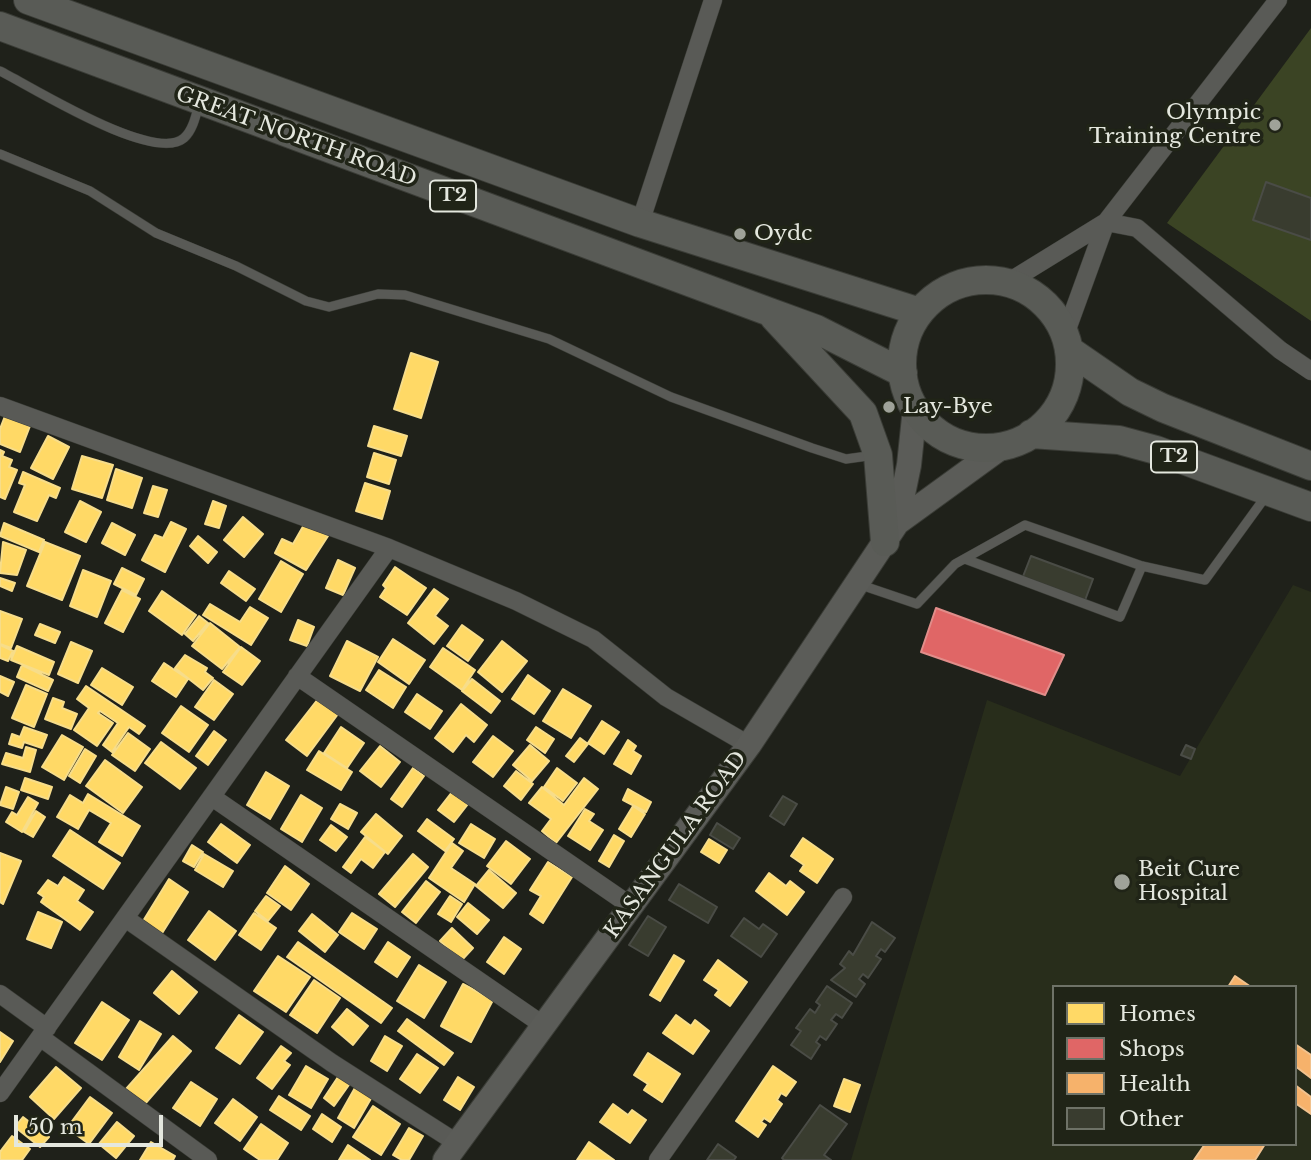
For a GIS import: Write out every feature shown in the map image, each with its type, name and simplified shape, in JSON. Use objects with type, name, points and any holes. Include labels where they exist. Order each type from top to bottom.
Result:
[{"type":"main road","name":"GREAT NORTH ROAD","points":[[28,0],[640,223],[920,312]]},
{"type":"main road","name":"GREAT NORTH ROAD","points":[[0,26],[816,329],[903,373]]},
{"type":"main road","name":"T2","points":[[1067,342],[1069,374],[1062,398],[1049,418],[1031,434],[1003,446],[960,444],[937,432],[915,408],[903,373],[906,341],[920,312],[945,291],[959,284],[991,280],[1007,283],[1022,288],[1048,307],[1067,342],[1130,392],[1163,408],[1311,466]]},
{"type":"main road","points":[[767,311],[863,413],[878,455],[891,533]]},
{"type":"main road","name":"KASANGULA ROAD","points":[[451,1151],[750,745],[891,533],[909,465],[915,408]]},
{"type":"main road","name":"T2","points":[[1031,434],[1119,440],[1156,450],[1311,507]]},
{"type":"main road","name":"KASANGULA ROAD","points":[[891,533],[1003,446]]},
{"type":"street","points":[[640,223],[713,0]]},
{"type":"street","points":[[1007,283],[1105,222],[1278,0]]},
{"type":"street","points":[[1067,342],[1105,222]]},
{"type":"street","points":[[1105,222],[1137,228],[1280,350],[1311,371]]},
{"type":"street","points":[[0,406],[389,548],[516,601],[593,639],[666,697],[750,745]]},
{"type":"street","points":[[0,1093],[389,548]]},
{"type":"street","points":[[297,676],[631,906]]},
{"type":"street","points":[[212,797],[543,1025]]},
{"type":"street","points":[[658,1160],[843,897]]},
{"type":"street","points":[[125,918],[332,1063],[451,1151]]},
{"type":"street","points":[[0,994],[43,1032],[208,1160]]},
{"type":"lane","points":[[0,71],[132,139],[158,144],[183,138],[192,128],[200,101]]},
{"type":"lane","points":[[0,154],[90,191],[156,233],[236,266],[306,301],[329,307],[378,294],[405,295],[549,339],[671,397],[812,448],[846,459],[878,455]]},
{"type":"lane","points":[[858,584],[917,604],[955,564],[1025,525],[1142,566],[1205,580],[1269,492]]},
{"type":"lane","points":[[965,559],[1120,617],[1142,566]]},
{"type":"shaded area","name":"Olympic Training Centre","points":[[1311,28],[1311,321],[1167,223]]},
{"type":"shaded area","name":"Beit Cure Hospital","points":[[1293,585],[1311,592],[1311,1160],[851,1160],[987,700],[1180,776]]},
{"type":"building: Homes","points":[[411,353],[438,362],[421,418],[394,409]]},
{"type":"building: Homes","points":[[5,416],[30,426],[20,452],[0,444],[0,429]]},
{"type":"building: Homes","points":[[374,426],[407,436],[401,456],[368,446]]},
{"type":"building: Homes","points":[[48,436],[69,447],[53,479],[31,468]]},
{"type":"building: Homes","points":[[0,450],[4,452],[2,456],[12,460],[9,467],[17,470],[5,499],[0,497]]},
{"type":"building: Homes","points":[[374,453],[396,460],[389,484],[367,477]]},
{"type":"building: Homes","points":[[82,456],[113,465],[102,498],[72,489]]},
{"type":"building: Homes","points":[[116,469],[142,478],[132,508],[107,500]]},
{"type":"building: Homes","points":[[23,472],[60,488],[56,498],[49,495],[37,521],[14,512],[25,485],[19,483]]},
{"type":"building: Homes","points":[[365,483],[390,491],[382,519],[356,511]]},
{"type":"building: Homes","points":[[153,486],[167,490],[158,517],[144,513]]},
{"type":"building: Homes","points":[[80,501],[101,512],[86,542],[65,532]]},
{"type":"building: Homes","points":[[213,501],[226,506],[219,528],[205,524]]},
{"type":"building: Homes","points":[[243,517],[263,534],[244,557],[224,540]]},
{"type":"building: Homes","points":[[171,522],[186,529],[165,572],[142,560],[155,535],[163,538]]},
{"type":"building: Homes","points":[[4,523],[44,540],[39,552],[0,536]]},
{"type":"building: Homes","points":[[112,523],[135,535],[125,555],[102,543]]},
{"type":"building: Homes","points":[[305,523],[328,536],[306,570],[275,553],[282,539],[293,544]]},
{"type":"building: Homes","points":[[198,536],[217,552],[208,563],[190,546]]},
{"type":"building: Homes","points":[[3,542],[26,550],[17,575],[0,573]]},
{"type":"building: Homes","points":[[45,542],[80,556],[62,600],[27,586]]},
{"type":"building: Homes","points":[[338,560],[355,568],[343,595],[326,588]]},
{"type":"building: Homes","points":[[281,561],[303,574],[281,612],[259,599]]},
{"type":"building: Homes","points":[[395,567],[426,588],[407,615],[380,597],[386,588],[383,585]]},
{"type":"building: Homes","points":[[122,568],[144,579],[136,595],[114,584]]},
{"type":"building: Homes","points":[[83,570],[111,581],[97,617],[70,606]]},
{"type":"building: Homes","points":[[229,571],[255,589],[246,601],[221,583]]},
{"type":"building: Homes","points":[[0,578],[15,583],[12,591],[0,586]]},
{"type":"building: Homes","points":[[434,589],[448,599],[435,616],[448,626],[434,644],[408,623]]},
{"type":"building: Homes","points":[[122,590],[140,599],[123,632],[105,623]]},
{"type":"building: Homes","points":[[162,591],[196,615],[182,635],[149,611]]},
{"type":"building: Homes","points":[[210,604],[240,622],[250,607],[268,618],[251,645],[203,615]]},
{"type":"building: Homes","points":[[0,611],[22,619],[11,648],[0,644]]},
{"type":"building: Homes","points":[[199,616],[208,623],[193,641],[185,634]]},
{"type":"building: Homes","points":[[298,620],[314,627],[307,646],[290,640]]},
{"type":"building: Homes","points":[[210,623],[240,647],[222,669],[192,646]]},
{"type":"building: Homes","points":[[40,624],[60,632],[55,643],[35,635]]},
{"type":"building: Homes","points":[[462,625],[483,640],[468,661],[447,646]]},
{"type":"building: Homes","points":[[393,639],[425,660],[409,684],[378,662]]},
{"type":"building: Homes","points":[[347,641],[378,657],[360,691],[330,676]]},
{"type":"building: Homes","points":[[502,641],[527,661],[502,692],[478,672]]},
{"type":"building: Homes","points":[[71,642],[92,651],[78,683],[58,674]]},
{"type":"building: Homes","points":[[0,645],[13,651],[8,661],[0,658]]},
{"type":"building: Homes","points":[[17,646],[54,662],[49,675],[11,660]]},
{"type":"building: Homes","points":[[241,647],[260,661],[242,685],[223,672]]},
{"type":"building: Homes","points":[[443,648],[475,670],[462,690],[430,667]]},
{"type":"building: Homes","points":[[185,655],[207,668],[205,672],[213,678],[203,690],[175,668]]},
{"type":"building: Homes","points":[[164,663],[188,679],[176,697],[152,681]]},
{"type":"building: Homes","points":[[22,665],[53,680],[48,691],[17,677]]},
{"type":"building: Homes","points":[[102,668],[133,687],[122,705],[91,685]]},
{"type":"building: Homes","points":[[379,670],[406,687],[393,708],[366,690]]},
{"type":"building: Homes","points":[[528,675],[550,691],[534,714],[512,699]]},
{"type":"building: Homes","points":[[0,676],[14,682],[8,696],[0,692]]},
{"type":"building: Homes","points":[[472,679],[500,701],[491,713],[462,691]]},
{"type":"building: Homes","points":[[214,680],[233,694],[214,720],[195,707]]},
{"type":"building: Homes","points":[[26,685],[47,694],[34,727],[12,718]]},
{"type":"building: Homes","points":[[86,686],[145,726],[139,734],[129,727],[112,752],[103,745],[118,723],[100,711],[98,713],[113,723],[97,746],[74,730],[89,708],[77,699]]},
{"type":"building: Homes","points":[[563,689],[591,706],[571,738],[543,721]]},
{"type":"building: Homes","points":[[417,694],[442,711],[430,729],[405,712]]},
{"type":"building: Homes","points":[[53,698],[64,702],[62,708],[77,714],[71,729],[45,719]]},
{"type":"building: Homes","points":[[318,699],[338,714],[307,756],[286,740]]},
{"type":"building: Homes","points":[[461,704],[487,725],[474,742],[466,735],[453,752],[435,738]]},
{"type":"building: Homes","points":[[181,706],[208,725],[189,752],[162,733]]},
{"type":"building: Homes","points":[[602,721],[619,732],[604,754],[588,743]]},
{"type":"building: Homes","points":[[24,727],[47,735],[42,748],[24,742],[22,748],[9,744],[12,734],[20,737]]},
{"type":"building: Homes","points":[[341,727],[364,743],[347,768],[324,753]]},
{"type":"building: Homes","points":[[536,727],[554,739],[545,753],[527,740]]},
{"type":"building: Homes","points":[[214,731],[226,740],[208,765],[196,756]]},
{"type":"building: Homes","points":[[128,733],[150,749],[135,771],[112,755]]},
{"type":"building: Homes","points":[[62,735],[83,747],[64,780],[42,767]]},
{"type":"building: Homes","points":[[493,736],[513,751],[493,777],[473,762]]},
{"type":"building: Homes","points":[[580,738],[588,744],[574,762],[566,756]]},
{"type":"building: Homes","points":[[628,740],[636,746],[633,751],[641,756],[631,774],[614,764]]},
{"type":"building: Homes","points":[[161,742],[196,768],[180,789],[145,763]]},
{"type":"building: Homes","points":[[530,745],[549,761],[532,781],[513,765]]},
{"type":"building: Homes","points":[[380,746],[400,762],[381,787],[360,771]]},
{"type":"building: Homes","points":[[26,747],[36,750],[30,772],[2,764],[6,753],[23,758]]},
{"type":"building: Homes","points":[[85,749],[96,756],[80,783],[69,776]]},
{"type":"building: Homes","points":[[319,751],[352,772],[341,790],[307,770]]},
{"type":"building: Homes","points":[[105,760],[142,787],[123,813],[86,786]]},
{"type":"building: Homes","points":[[413,768],[424,776],[402,807],[391,799]]},
{"type":"building: Homes","points":[[557,768],[577,783],[563,801],[544,787]]},
{"type":"building: Homes","points":[[516,771],[533,784],[521,800],[504,786]]},
{"type":"building: Homes","points":[[266,772],[289,786],[270,819],[247,805]]},
{"type":"building: Homes","points":[[25,778],[52,787],[48,799],[21,790]]},
{"type":"building: Homes","points":[[584,778],[598,789],[556,843],[542,831],[551,819],[529,803],[542,787],[564,805]]},
{"type":"building: Homes","points":[[6,787],[19,792],[13,809],[0,805]]},
{"type":"building: Homes","points":[[628,789],[651,802],[646,812],[623,800]]},
{"type":"building: Homes","points":[[452,792],[468,804],[454,822],[438,810]]},
{"type":"building: Homes","points":[[88,794],[140,826],[122,856],[99,842],[111,823],[89,810],[78,829],[57,817],[70,795],[83,803]]},
{"type":"building: Homes","points":[[301,795],[322,808],[302,842],[281,829]]},
{"type":"building: Homes","points":[[28,797],[38,803],[22,832],[6,822],[12,812],[17,815]]},
{"type":"building: Homes","points":[[340,804],[357,813],[348,829],[331,819]]},
{"type":"building: Homes","points":[[633,806],[645,814],[631,837],[619,829]]},
{"type":"building: Homes","points":[[585,809],[594,814],[589,821],[603,830],[590,850],[568,836]]},
{"type":"building: Homes","points":[[36,811],[45,817],[33,837],[24,832]]},
{"type":"building: Homes","points":[[376,814],[402,836],[388,854],[361,832]]},
{"type":"building: Homes","points":[[427,819],[454,839],[445,851],[418,831]]},
{"type":"building: Homes","points":[[221,824],[250,845],[237,863],[208,842]]},
{"type":"building: Homes","points":[[471,824],[495,839],[484,858],[459,843]]},
{"type":"building: Homes","points":[[331,825],[347,837],[336,851],[320,840]]},
{"type":"building: Homes","points":[[70,830],[120,863],[103,889],[53,856]]},
{"type":"building: Homes","points":[[614,835],[624,841],[609,867],[599,861]]},
{"type":"building: Homes","points":[[365,837],[385,852],[373,868],[361,859],[351,873],[343,867]]},
{"type":"building: Homes","points":[[803,838],[833,859],[817,883],[800,871],[804,865],[791,856]]},
{"type":"building: Homes","points":[[709,839],[727,850],[719,863],[701,852]]},
{"type":"building: Homes","points":[[506,841],[530,859],[511,884],[487,866]]},
{"type":"building: Homes","points":[[452,843],[463,851],[451,868],[475,884],[464,902],[429,878]]},
{"type":"building: Homes","points":[[192,845],[203,852],[194,867],[183,861]]},
{"type":"building: Homes","points":[[0,853],[21,861],[3,904],[0,902]]},
{"type":"building: Homes","points":[[204,854],[233,871],[223,887],[195,870]]},
{"type":"building: Homes","points":[[413,854],[428,867],[395,907],[379,894]]},
{"type":"building: Homes","points":[[548,862],[572,877],[543,923],[530,914],[541,896],[530,890]]},
{"type":"building: Homes","points":[[285,866],[309,884],[291,910],[267,893]]},
{"type":"building: Homes","points":[[489,870],[516,893],[503,908],[476,886]]},
{"type":"building: Homes","points":[[769,873],[786,886],[790,881],[804,892],[787,915],[756,891]]},
{"type":"building: Homes","points":[[64,877],[84,890],[77,901],[93,912],[80,930],[41,902],[44,897],[38,893],[48,880],[58,886]]},
{"type":"building: Homes","points":[[169,879],[188,892],[159,938],[140,926]]},
{"type":"building: Homes","points":[[426,881],[440,892],[416,923],[402,912]]},
{"type":"building: Homes","points":[[266,896],[280,906],[268,921],[255,911]]},
{"type":"building: Homes","points":[[450,896],[462,904],[451,922],[438,914]]},
{"type":"building: Homes","points":[[468,903],[489,920],[477,934],[457,917]]},
{"type":"building: Homes","points":[[209,911],[236,931],[215,960],[188,940]]},
{"type":"building: Homes","points":[[38,912],[62,922],[51,948],[27,939]]},
{"type":"building: Homes","points":[[254,913],[276,928],[261,950],[239,935]]},
{"type":"building: Homes","points":[[352,913],[377,929],[364,949],[339,932]]},
{"type":"building: Homes","points":[[312,914],[338,935],[325,952],[299,931]]},
{"type":"building: Homes","points":[[452,928],[473,948],[461,961],[440,941]]},
{"type":"building: Homes","points":[[504,937],[521,949],[504,974],[487,962]]},
{"type":"building: Homes","points":[[298,942],[392,1008],[381,1023],[287,957]]},
{"type":"building: Homes","points":[[388,942],[410,957],[397,977],[375,962]]},
{"type":"building: Homes","points":[[674,955],[684,961],[660,1001],[650,995]]},
{"type":"building: Homes","points":[[278,956],[310,977],[286,1012],[254,991]]},
{"type":"building: Homes","points":[[718,960],[747,982],[730,1006],[715,995],[719,990],[704,980]]},
{"type":"building: Homes","points":[[419,965],[446,982],[424,1018],[397,1001]]},
{"type":"building: Homes","points":[[172,971],[197,992],[179,1014],[154,993]]},
{"type":"building: Homes","points":[[314,980],[340,998],[317,1033],[290,1015]]},
{"type":"building: Homes","points":[[463,984],[493,1000],[471,1042],[441,1026]]},
{"type":"building: Homes","points":[[102,1002],[129,1020],[102,1060],[75,1043]]},
{"type":"building: Homes","points":[[347,1009],[368,1026],[353,1045],[332,1027]]},
{"type":"building: Homes","points":[[239,1015],[263,1032],[240,1064],[216,1048]]},
{"type":"building: Homes","points":[[676,1015],[691,1026],[695,1020],[709,1031],[693,1054],[663,1033]]},
{"type":"building: Homes","points":[[407,1019],[453,1053],[444,1065],[398,1031]]},
{"type":"building: Homes","points":[[140,1021],[161,1034],[139,1070],[119,1057]]},
{"type":"building: Homes","points":[[0,1032],[13,1041],[0,1062]]},
{"type":"building: Homes","points":[[173,1036],[191,1051],[144,1105],[126,1089]]},
{"type":"building: Homes","points":[[385,1036],[402,1046],[387,1071],[371,1061]]},
{"type":"building: Homes","points":[[281,1046],[291,1053],[284,1061],[290,1065],[272,1089],[257,1078]]},
{"type":"building: Homes","points":[[648,1053],[680,1074],[662,1102],[644,1090],[648,1084],[634,1075]]},
{"type":"building: Homes","points":[[417,1054],[438,1068],[420,1093],[400,1079]]},
{"type":"building: Homes","points":[[306,1066],[328,1079],[311,1108],[289,1095]]},
{"type":"building: Homes","points":[[773,1066],[796,1082],[786,1096],[781,1093],[777,1100],[782,1104],[770,1122],[764,1118],[761,1122],[766,1125],[758,1137],[736,1121]]},
{"type":"building: Homes","points":[[56,1067],[81,1088],[54,1119],[30,1097]]},
{"type":"building: Homes","points":[[340,1074],[351,1082],[334,1106],[324,1098]]},
{"type":"building: Homes","points":[[458,1077],[474,1087],[460,1110],[444,1100]]},
{"type":"building: Homes","points":[[844,1079],[860,1085],[850,1112],[834,1106]]},
{"type":"building: Homes","points":[[191,1082],[217,1099],[200,1126],[173,1108]]},
{"type":"building: Homes","points":[[356,1086],[373,1095],[354,1128],[338,1118]]},
{"type":"building: Homes","points":[[279,1096],[310,1116],[301,1130],[270,1110]]},
{"type":"building: Homes","points":[[90,1097],[112,1113],[89,1144],[67,1128]]},
{"type":"building: Homes","points":[[233,1099],[257,1117],[240,1141],[215,1123]]},
{"type":"building: Homes","points":[[613,1104],[628,1115],[632,1110],[646,1120],[630,1143],[600,1122]]},
{"type":"building: Homes","points":[[373,1106],[400,1124],[381,1155],[353,1137]]},
{"type":"building: Homes","points":[[322,1114],[341,1127],[332,1142],[313,1129]]},
{"type":"building: Homes","points":[[23,1117],[49,1137],[40,1147],[15,1127]]},
{"type":"building: Homes","points":[[117,1122],[134,1136],[116,1158],[99,1144]]},
{"type":"building: Homes","points":[[261,1124],[288,1143],[277,1160],[260,1160],[244,1149]]},
{"type":"building: Homes","points":[[409,1128],[423,1136],[409,1160],[402,1160],[393,1155]]},
{"type":"building: Homes","points":[[12,1136],[30,1149],[22,1160],[0,1160],[0,1152]]},
{"type":"building: Homes","points":[[151,1142],[175,1156],[173,1160],[140,1160]]},
{"type":"building: Homes","points":[[589,1142],[614,1160],[577,1160]]},
{"type":"building: Homes","points":[[348,1145],[370,1160],[339,1160]]},
{"type":"building: Shops","points":[[936,608],[1064,655],[1045,695],[921,652]]},
{"type":"building: Health","points":[[1235,976],[1248,985],[1229,985]]},
{"type":"building: Health","points":[[1297,1045],[1311,1055],[1311,1078],[1297,1068]]},
{"type":"building: Health","points":[[1297,1086],[1311,1097],[1311,1114],[1297,1104]]},
{"type":"building: Health","points":[[1204,1146],[1264,1146],[1255,1160],[1194,1160]]},
{"type":"building: Other","points":[[1266,182],[1311,198],[1311,240],[1253,220]]},
{"type":"building: Other","points":[[1031,556],[1093,579],[1084,603],[1022,579]]},
{"type":"building: Other","points":[[1186,745],[1195,749],[1191,759],[1181,755]]},
{"type":"building: Other","points":[[783,796],[797,804],[784,825],[770,816]]},
{"type":"building: Other","points":[[717,823],[740,838],[733,849],[710,835]]},
{"type":"building: Other","points":[[679,884],[717,907],[708,923],[669,900]]},
{"type":"building: Other","points":[[648,916],[666,927],[648,956],[629,945]]},
{"type":"building: Other","points":[[744,918],[759,929],[763,924],[777,934],[761,957],[731,936]]},
{"type":"building: Other","points":[[872,922],[895,938],[885,952],[881,949],[876,956],[881,959],[868,978],[863,974],[859,979],[865,984],[856,997],[831,980],[845,968],[840,964],[849,951],[853,955]]},
{"type":"building: Other","points":[[827,986],[852,1003],[842,1018],[836,1014],[831,1020],[837,1024],[826,1040],[820,1036],[816,1042],[820,1045],[811,1059],[791,1045],[801,1031],[796,1028],[810,1009],[815,1013],[820,1005],[816,1002]]},
{"type":"building: Other","points":[[820,1105],[847,1124],[824,1155],[831,1160],[784,1160],[782,1158]]},
{"type":"building: Other","points":[[718,1144],[736,1157],[734,1160],[707,1160]]},
{"type":"place","name":"Olympic Training Centre","points":[[1275,125]]},
{"type":"place","name":"Oydc","points":[[740,234]]},
{"type":"place","name":"Lay-Bye","points":[[889,407]]},
{"type":"place","name":"Beit Cure Hospital","points":[[1122,882]]}]
